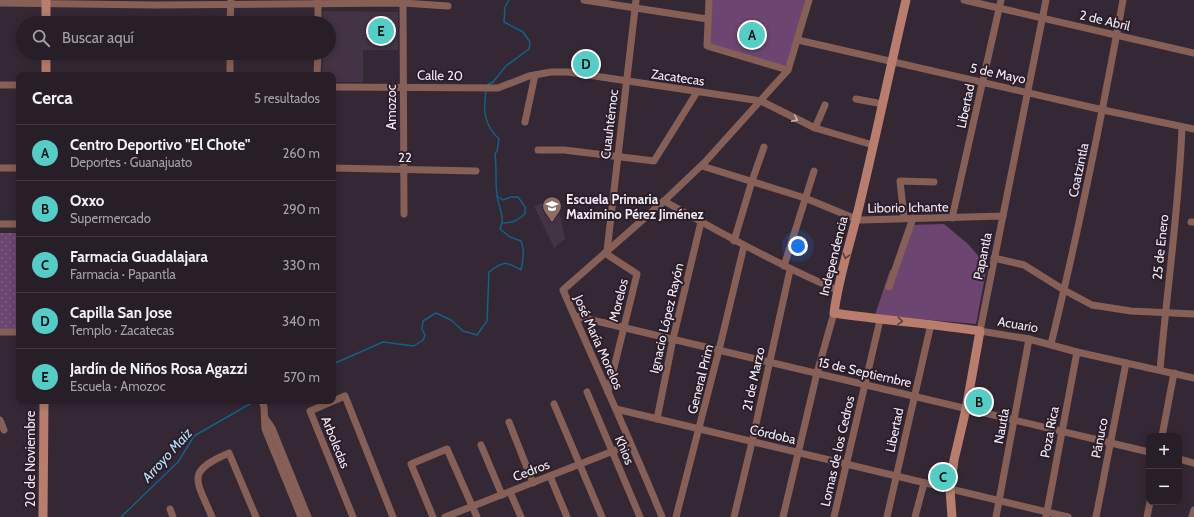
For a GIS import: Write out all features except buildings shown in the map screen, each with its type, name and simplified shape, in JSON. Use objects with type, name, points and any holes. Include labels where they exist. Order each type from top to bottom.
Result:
[{"type":"main road","name":"Independencia","points":[[834,313],[837,290],[856,219],[906,0]]},
{"type":"main road","points":[[46,2],[46,16]]},
{"type":"main road","points":[[46,60],[46,72]]},
{"type":"main road","name":"Acuario","points":[[834,313],[880,320],[931,324],[980,331]]},
{"type":"main road","name":"Papantla","points":[[952,517],[950,489],[954,460],[966,409],[980,331]]},
{"type":"main road","name":"20 de Noviembre","points":[[43,517],[44,404]]},
{"type":"street","points":[[584,0],[635,4],[707,19]]},
{"type":"street","points":[[709,0],[706,46],[788,70]]},
{"type":"street","name":"José María Morelos","points":[[662,517],[633,446],[563,290],[702,166],[788,70],[809,0]]},
{"type":"street","name":"2 de Abril","points":[[964,0],[1000,4],[1042,18],[1194,53]]},
{"type":"street","name":"Papantla","points":[[980,331],[1046,0]]},
{"type":"street","name":"Coatzintla","points":[[1051,344],[1103,110],[1123,0]]},
{"type":"street","points":[[230,16],[231,2]]},
{"type":"street","points":[[318,2],[318,16]]},
{"type":"street","points":[[0,3],[403,2],[448,6]]},
{"type":"street","name":"Amozoc","points":[[403,2],[404,214]]},
{"type":"street","name":"Cuauhtémoc","points":[[606,252],[635,4]]},
{"type":"street","name":"Libertad","points":[[952,218],[1000,4]]},
{"type":"street","name":"5 de Mayo","points":[[798,40],[1103,110],[1194,129]]},
{"type":"street","points":[[230,60],[230,72]]},
{"type":"street","points":[[317,72],[318,60]]},
{"type":"street","name":"Zacatecas","points":[[474,88],[498,88],[535,74],[568,72],[626,82],[761,101],[815,128],[873,145]]},
{"type":"street","points":[[525,122],[535,74]]},
{"type":"street","points":[[0,85],[16,85]]},
{"type":"street","name":"Calle 20","points":[[336,87],[474,88]]},
{"type":"street","points":[[538,150],[564,150],[654,161],[697,92]]},
{"type":"street","points":[[856,99],[883,104]]},
{"type":"street","points":[[815,128],[825,105]]},
{"type":"street","name":"25 de Enero","points":[[1160,370],[1174,222],[1180,184],[1182,127]]},
{"type":"street","points":[[734,241],[764,147]]},
{"type":"street","name":"Liborio Ichante","points":[[702,166],[805,198],[861,220],[1003,216]]},
{"type":"street","points":[[0,168],[16,168]]},
{"type":"street","name":"22","points":[[336,168],[476,171]]},
{"type":"street","name":"21 de Marzo","points":[[734,517],[752,442],[787,268],[805,198],[814,171]]},
{"type":"street","points":[[904,218],[900,181],[934,182]]},
{"type":"street","points":[[664,201],[734,241],[787,268],[837,290]]},
{"type":"street","points":[[889,287],[913,218]]},
{"type":"street","name":"Ignacio López Rayón","points":[[657,419],[673,339],[701,222]]},
{"type":"street","points":[[0,224],[16,224]]},
{"type":"street","name":"General Prim","points":[[676,517],[720,350],[744,246]]},
{"type":"street","name":"Morelos","points":[[606,252],[637,274],[608,392]]},
{"type":"street","points":[[994,258],[1024,265],[1064,290],[1092,305],[1131,311],[1194,314]]},
{"type":"street","name":"Independencia","points":[[783,517],[817,373],[834,313]]},
{"type":"street","name":"15 de Septiembre","points":[[575,316],[1146,451]]},
{"type":"street","name":"Lomas de los Cedros","points":[[834,517],[880,320]]},
{"type":"street","name":"Libertad","points":[[887,517],[931,324]]},
{"type":"street","name":"Acuario","points":[[980,331],[1029,339],[1077,352],[1194,378]]},
{"type":"street","points":[[0,332],[16,332]]},
{"type":"street","name":"Nautla","points":[[996,517],[1029,339]]},
{"type":"street","name":"Poza Rica","points":[[1046,514],[1077,352]]},
{"type":"street","name":"Pánuco","points":[[1096,517],[1126,363]]},
{"type":"street","points":[[1163,433],[1174,373]]},
{"type":"street","name":"Khios","points":[[588,392],[640,517]]},
{"type":"street","name":"Arboledas","points":[[336,400],[345,396],[393,517]]},
{"type":"street","points":[[263,404],[265,429],[302,517]]},
{"type":"street","name":"Arboledas","points":[[326,404],[310,411],[353,517]]},
{"type":"street","points":[[554,404],[602,517]]},
{"type":"street","name":"Córdoba","points":[[616,409],[1000,501],[1046,514],[1068,517]]},
{"type":"street","points":[[264,417],[272,428],[308,517]]},
{"type":"street","points":[[0,420],[4,430]]},
{"type":"street","points":[[509,422],[533,483]]},
{"type":"street","points":[[481,445],[502,495]]},
{"type":"street","name":"Cedros","points":[[445,517],[626,446]]},
{"type":"street","points":[[433,517],[411,464],[447,449],[477,517]]},
{"type":"street","points":[[212,517],[197,483],[198,474],[202,467],[230,452],[256,517]]},
{"type":"street","points":[[1182,460],[1194,463]]},
{"type":"street","points":[[550,476],[567,517]]},
{"type":"street","points":[[916,517],[924,483]]},
{"type":"street","points":[[510,492],[521,517]]},
{"type":"street","points":[[1147,517],[1149,505]]},
{"type":"street","points":[[170,509],[173,517]]},
{"type":"street","points":[[1192,517],[1194,510]]},
{"type":"shaded area","points":[[712,0],[807,0],[785,68],[708,46]]},
{"type":"shaded area","points":[[323,11],[398,12],[398,50],[363,50],[363,82],[336,82],[336,72],[322,72],[323,60],[336,60],[336,16],[323,16]]},
{"type":"shaded area","name":"Escuela Primaria Maximino Pérez Jiménez","points":[[557,199],[565,239],[554,248],[534,206]]},
{"type":"shaded area","points":[[944,224],[968,244],[987,266],[976,324],[875,315],[890,270],[895,271],[911,225]]},
{"type":"shaded area","points":[[0,233],[16,233],[16,331],[0,331]]},
{"type":"waterway","name":"Arroyo Maiz","points":[[487,85],[493,82],[506,66],[529,49],[530,42],[523,32],[504,22],[505,7],[509,0]]},
{"type":"waterway","name":"Arroyo Maiz","points":[[336,363],[383,342],[414,346],[423,340],[425,335],[422,329],[423,321],[436,313],[451,320],[463,331],[477,335],[487,321],[489,272],[501,264],[512,265],[521,270],[523,259],[521,241],[510,237],[500,229],[502,225],[502,216],[497,195],[495,154],[499,139],[490,128],[486,117],[486,91]]},
{"type":"waterway","name":"Arroyo Maiz","points":[[497,196],[503,200],[511,197],[518,197],[525,207],[525,214],[520,218],[513,222],[503,223]]},
{"type":"waterway","name":"Arroyo Maiz","points":[[121,517],[178,462],[194,436],[250,404]]},
{"type":"place","name":"Jardín de Niños Rosa Agazzi","points":[[381,31]]},
{"type":"place","name":"Centro Deportivo \"El Chote\"","points":[[752,35]]},
{"type":"place","name":"Capilla San Jose","points":[[586,64]]},
{"type":"place","name":"Escuela Primaria Maximino Pérez Jiménez","points":[[552,223]]},
{"type":"place","name":"Oxxo","points":[[979,402]]},
{"type":"place","name":"Farmacia Guadalajara","points":[[943,477]]}]
